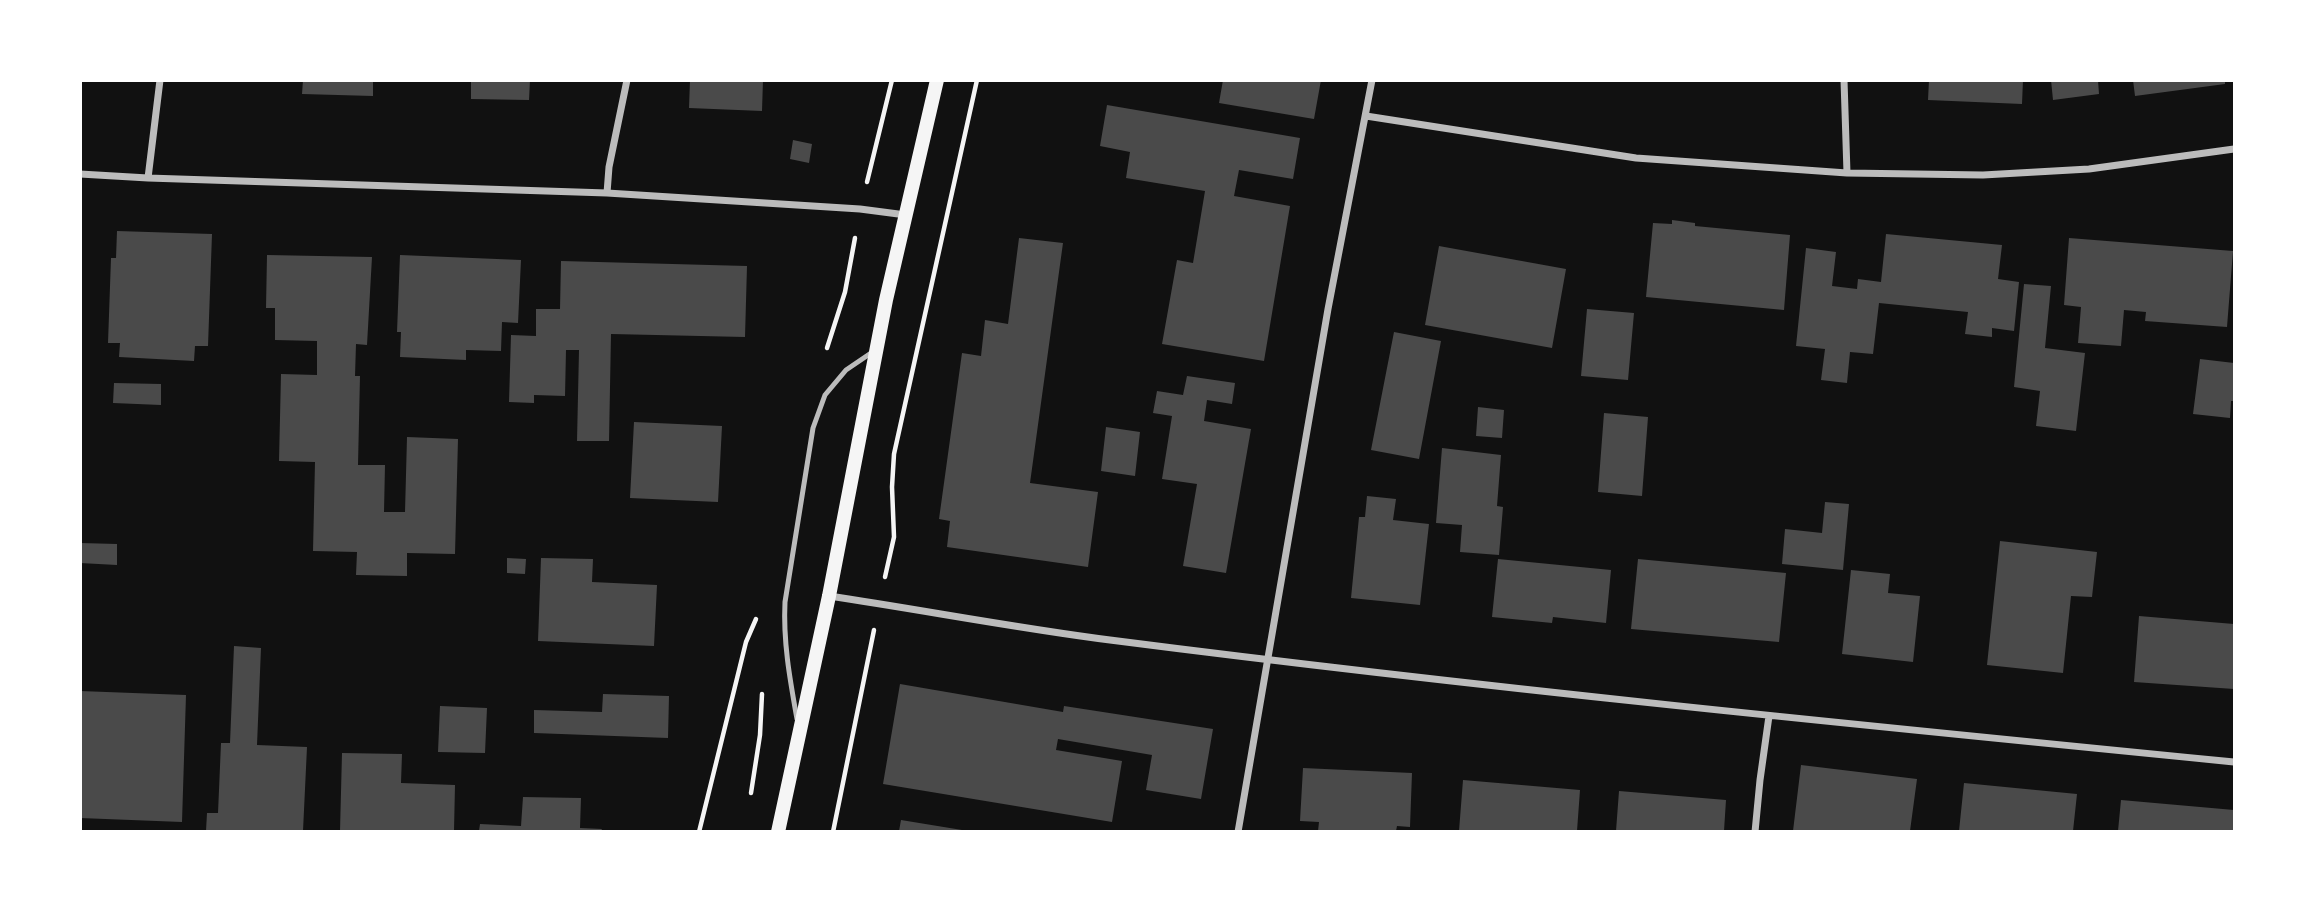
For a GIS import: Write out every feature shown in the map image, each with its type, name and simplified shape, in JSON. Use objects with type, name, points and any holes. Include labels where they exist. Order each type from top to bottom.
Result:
[{"type":"main road","points":[[778,831],[829,596],[877,349],[937,80]]},
{"type":"street","points":[[148,178],[160,80]]},
{"type":"street","points":[[607,192],[609,167],[627,80]]},
{"type":"street","points":[[1238,831],[1326,322],[1372,80]]},
{"type":"street","points":[[1844,80],[1847,173]]},
{"type":"street","points":[[1366,116],[1636,158],[1847,173],[1983,175],[2076,170],[2235,149]]},
{"type":"street","points":[[80,174],[607,192],[860,209],[906,215]]},
{"type":"street","points":[[829,596],[1104,639],[1267,660],[1769,716],[2235,762]]},
{"type":"street","points":[[1755,831],[1759,779],[1769,716]]},
{"type":"lane","points":[[799,734],[787,660],[785,602],[813,428],[825,394],[846,370],[877,349]]},
{"type":"path","points":[[826,352],[845,292],[860,209],[892,80]]},
{"type":"path","points":[[833,831],[894,537],[891,487],[894,454],[977,80]]},
{"type":"path","points":[[699,831],[746,642],[761,609],[762,621]]},
{"type":"path","points":[[750,799],[760,734],[763,683]]},
{"type":"building","points":[[303,80],[373,80],[373,96],[302,94]]},
{"type":"building","points":[[471,80],[530,80],[529,100],[471,99]]},
{"type":"building","points":[[690,80],[763,80],[762,111],[689,108]]},
{"type":"building","points":[[1223,80],[1321,80],[1314,119],[1219,103]]},
{"type":"building","points":[[1929,80],[2023,80],[2022,104],[1928,100]]},
{"type":"building","points":[[2051,80],[2098,80],[2099,94],[2053,100]]},
{"type":"building","points":[[2133,80],[2225,80],[2225,84],[2135,96]]},
{"type":"building","points":[[1107,105],[1300,138],[1293,179],[1239,170],[1234,196],[1290,206],[1264,361],[1162,344],[1177,260],[1193,263],[1205,191],[1126,178],[1130,152],[1100,146]]},
{"type":"building","points":[[793,140],[812,144],[809,163],[790,159]]},
{"type":"building","points":[[1672,220],[1695,223],[1695,226],[1790,235],[1784,310],[1646,297],[1653,223],[1672,224]]},
{"type":"building","points":[[117,231],[212,234],[208,346],[195,346],[194,361],[119,357],[120,343],[108,343],[111,258],[116,258]]},
{"type":"building","points":[[1886,234],[2002,245],[1998,279],[2019,282],[2014,331],[1992,328],[1992,337],[1965,334],[1968,312],[1879,303],[1873,354],[1850,352],[1847,383],[1821,380],[1825,349],[1796,346],[1806,248],[1836,252],[1832,286],[1857,289],[1858,279],[1881,282]]},
{"type":"building","points":[[1019,238],[1063,243],[1030,483],[1098,492],[1088,567],[947,547],[950,521],[939,519],[962,353],[981,356],[985,320],[1008,324]]},
{"type":"building","points":[[2069,238],[2233,251],[2227,327],[2145,321],[2146,312],[2124,310],[2121,346],[2078,343],[2081,307],[2064,305]]},
{"type":"building","points":[[1439,246],[1566,269],[1552,348],[1425,325]]},
{"type":"building","points":[[267,255],[372,257],[367,345],[356,344],[355,376],[360,376],[358,465],[385,465],[384,512],[405,512],[407,437],[458,439],[455,554],[407,553],[407,576],[356,575],[357,552],[313,551],[315,462],[279,461],[281,374],[317,375],[317,341],[275,340],[275,308],[266,308]]},
{"type":"building","points":[[400,255],[521,260],[518,323],[502,322],[501,351],[466,350],[466,360],[400,357],[401,332],[397,332]]},
{"type":"building","points":[[561,261],[747,266],[745,337],[611,334],[609,441],[577,441],[579,350],[566,350],[565,396],[534,395],[534,403],[509,402],[511,335],[536,336],[536,309],[560,309]]},
{"type":"building","points":[[2024,284],[2051,286],[2045,348],[2085,353],[2076,431],[2036,426],[2040,391],[2014,387]]},
{"type":"building","points":[[1587,309],[1634,313],[1628,380],[1581,376]]},
{"type":"building","points":[[1394,332],[1441,341],[1419,459],[1371,450]]},
{"type":"building","points":[[2200,359],[2234,363],[2234,401],[2231,401],[2230,418],[2193,414]]},
{"type":"building","points":[[1187,376],[1235,383],[1232,404],[1207,400],[1204,421],[1251,429],[1226,573],[1183,566],[1197,484],[1162,479],[1172,416],[1153,413],[1157,391],[1183,395]]},
{"type":"building","points":[[114,383],[161,384],[161,405],[113,403]]},
{"type":"building","points":[[1478,407],[1504,410],[1502,438],[1476,436]]},
{"type":"building","points":[[1604,413],[1648,417],[1642,496],[1598,492]]},
{"type":"building","points":[[634,422],[722,426],[718,502],[630,498]]},
{"type":"building","points":[[1106,427],[1140,432],[1135,476],[1101,471]]},
{"type":"building","points":[[1442,448],[1501,455],[1497,506],[1503,507],[1499,555],[1460,552],[1462,525],[1436,523]]},
{"type":"building","points":[[1367,496],[1396,499],[1393,520],[1429,524],[1420,605],[1351,598],[1359,517],[1365,517]]},
{"type":"building","points":[[1825,502],[1849,504],[1843,570],[1782,564],[1785,529],[1822,533]]},
{"type":"building","points":[[2000,541],[2097,552],[2092,597],[2071,596],[2063,673],[1987,665]]},
{"type":"building","points":[[80,543],[117,544],[117,565],[80,563]]},
{"type":"building","points":[[507,558],[526,559],[525,574],[507,573]]},
{"type":"building","points":[[541,558],[593,559],[592,582],[657,585],[654,646],[538,641]]},
{"type":"building","points":[[1498,559],[1611,570],[1606,623],[1553,617],[1552,623],[1492,617]]},
{"type":"building","points":[[1638,559],[1786,573],[1779,642],[1631,629]]},
{"type":"building","points":[[1851,570],[1890,574],[1888,593],[1920,596],[1913,662],[1842,654]]},
{"type":"building","points":[[2139,616],[2234,624],[2234,689],[2134,682]]},
{"type":"building","points":[[234,646],[261,648],[257,745],[307,747],[303,831],[206,831],[207,813],[218,813],[221,743],[230,743]]},
{"type":"building","points":[[900,684],[1063,712],[1064,706],[1213,729],[1201,799],[1146,790],[1152,755],[1058,739],[1056,750],[1122,761],[1112,822],[883,784]]},
{"type":"building","points":[[80,691],[186,695],[182,822],[80,818]]},
{"type":"building","points":[[603,694],[669,696],[668,738],[534,733],[534,710],[602,712]]},
{"type":"building","points":[[440,706],[487,708],[485,753],[438,752]]},
{"type":"building","points":[[342,753],[402,754],[401,783],[455,785],[454,831],[340,831]]},
{"type":"building","points":[[1801,765],[1917,779],[1910,831],[1793,831]]},
{"type":"building","points":[[1303,768],[1412,773],[1410,827],[1397,826],[1396,831],[1318,831],[1319,822],[1300,821]]},
{"type":"building","points":[[1463,780],[1580,790],[1577,831],[1459,831]]},
{"type":"building","points":[[1964,783],[2077,794],[2073,831],[1959,831]]},
{"type":"building","points":[[1619,791],[1726,800],[1724,831],[1616,831]]},
{"type":"building","points":[[523,797],[581,798],[580,828],[602,829],[479,831],[480,824],[521,826]]},
{"type":"building","points":[[2121,800],[2234,810],[2234,831],[2118,831]]},
{"type":"building","points":[[901,820],[962,830],[962,831],[899,831]]}]
